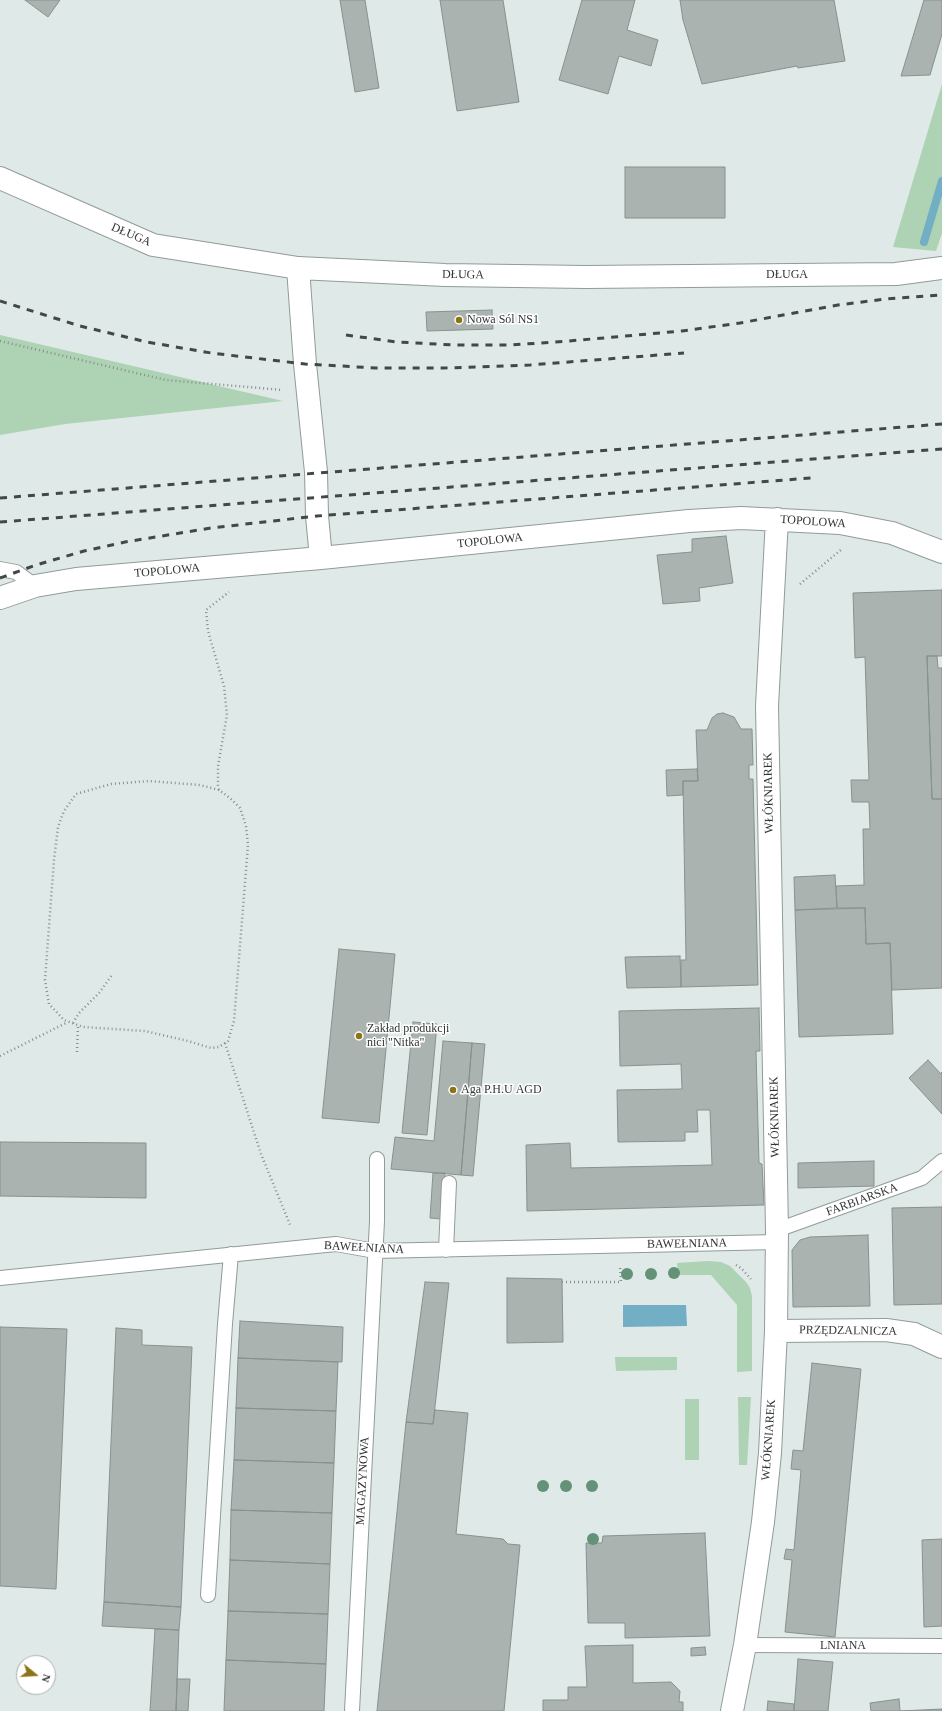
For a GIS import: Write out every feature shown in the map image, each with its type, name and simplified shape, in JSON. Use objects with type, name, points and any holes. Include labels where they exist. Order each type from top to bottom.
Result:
[{"type":"street","name":"DŁUGA","points":[[0,178],[153,245],[298,268],[445,275],[586,277],[896,274],[942,268]]},
{"type":"street","points":[[298,268],[305,364],[316,472],[317,516],[321,558]]},
{"type":"street","name":"TOPOLOWA","points":[[0,598],[35,586],[85,578],[321,558],[689,521],[741,518],[847,524],[892,533],[942,552]]},
{"type":"street","name":"WŁÓKNIAREK","points":[[732,1711],[745,1645],[770,1453],[776,1331],[777,1236],[767,706],[777,519]]},
{"type":"street","name":"PRZĘDZALNICZA","points":[[776,1331],[886,1330],[914,1334],[942,1347]]},
{"type":"lane","points":[[0,569],[16,572],[35,586]]},
{"type":"lane","name":"MAGAZYNOWA","points":[[352,1711],[377,1221],[377,1159]]},
{"type":"lane","name":"FARBIARSKA","points":[[777,1236],[922,1178],[942,1161]]},
{"type":"lane","points":[[446,1250],[449,1183]]},
{"type":"lane","name":"BAWEŁNIANA","points":[[0,1278],[336,1244],[375,1251],[446,1250],[777,1236]]},
{"type":"lane","points":[[208,1595],[225,1324],[231,1254]]},
{"type":"lane","name":"LNIANA","points":[[745,1645],[942,1646]]},
{"type":"path","points":[[0,341],[166,380],[309,392]]},
{"type":"path","points":[[219,790],[218,766],[227,715],[224,686],[208,631],[206,610],[231,591]]},
{"type":"path","points":[[149,781],[200,785],[219,790],[240,808],[246,826],[248,845],[234,1021],[228,1041],[219,1047],[211,1048],[145,1031],[78,1025],[69,1022],[64,1020],[49,1004],[45,980],[54,860],[58,827],[64,811],[76,794],[111,784],[149,781]]},
{"type":"path","points":[[73,1023],[79,1013],[99,993],[112,975]]},
{"type":"path","points":[[0,1056],[69,1022]]},
{"type":"path","points":[[77,1052],[78,1025]]},
{"type":"path","points":[[225,1043],[261,1154],[299,1247]]},
{"type":"path","points":[[562,1282],[620,1282],[620,1261]]},
{"type":"path","points":[[731,1262],[741,1268],[753,1282]]},
{"type":"green space","points":[[942,84],[942,233],[936,251],[893,247]]},
{"type":"green space","points":[[0,335],[283,401],[65,424],[0,435]]},
{"type":"green space","points":[[707,1261],[721,1262],[730,1266],[750,1288],[752,1296],[752,1371],[737,1372],[737,1305],[711,1275],[678,1275],[677,1263]]},
{"type":"green space","points":[[615,1357],[677,1357],[677,1370],[616,1371]]},
{"type":"green space","points":[[738,1397],[751,1397],[747,1465],[739,1465]]},
{"type":"green space","points":[[685,1399],[699,1399],[699,1460],[685,1460]]},
{"type":"water","points":[[623,1305],[686,1305],[687,1326],[623,1327]]},
{"type":"building","points":[[25,0],[60,0],[48,17]]},
{"type":"building","points":[[340,0],[365,0],[379,88],[355,92]]},
{"type":"building","points":[[440,0],[503,0],[519,102],[457,111]]},
{"type":"building","points":[[582,0],[635,0],[627,30],[658,40],[651,66],[619,56],[608,94],[559,80]]},
{"type":"building","points":[[680,0],[834,0],[845,61],[798,68],[797,66],[702,84],[683,20]]},
{"type":"building","points":[[924,0],[942,0],[942,34],[930,75],[901,76]]},
{"type":"building","points":[[625,167],[725,167],[725,218],[625,218]]},
{"type":"building","name":"Nowa Sól NS1","points":[[492,310],[493,329],[427,331],[426,312]]},
{"type":"building","points":[[726,536],[733,583],[699,588],[700,601],[663,604],[657,555],[692,552],[692,539]]},
{"type":"building","points":[[942,590],[942,656],[927,656],[932,799],[942,799],[942,988],[892,990],[890,943],[866,944],[865,908],[837,908],[836,886],[864,885],[863,829],[870,829],[869,802],[852,802],[851,780],[869,780],[865,657],[855,658],[853,593]]},
{"type":"building","points":[[927,656],[937,656],[938,668],[942,668],[942,799],[932,799]]},
{"type":"building","points":[[723,713],[734,717],[741,729],[752,729],[753,765],[749,765],[749,779],[753,779],[758,985],[681,987],[681,960],[686,960],[683,781],[698,781],[696,730],[707,730],[712,718],[717,714]]},
{"type":"building","points":[[697,769],[698,781],[683,781],[683,795],[667,796],[666,770]]},
{"type":"building","points":[[835,875],[837,908],[795,910],[794,877]]},
{"type":"building","points":[[865,908],[866,944],[890,943],[893,1034],[799,1037],[795,910]]},
{"type":"building","name":"Zakład produkcji nici \"Nitka\"","points":[[339,949],[395,954],[379,1123],[322,1118]]},
{"type":"building","points":[[680,956],[681,987],[627,988],[625,957]]},
{"type":"building","points":[[759,1008],[760,1051],[756,1051],[759,1163],[762,1164],[764,1205],[527,1211],[526,1145],[570,1143],[571,1168],[712,1165],[710,1110],[697,1110],[698,1132],[685,1132],[685,1141],[618,1142],[617,1090],[682,1089],[681,1064],[620,1066],[619,1011]]},
{"type":"building","points":[[413,1022],[437,1024],[427,1135],[402,1133]]},
{"type":"building","name":"Aga P.H.U AGD","points":[[443,1041],[472,1043],[461,1175],[391,1169],[395,1137],[434,1141]]},
{"type":"building","points":[[472,1043],[485,1044],[473,1176],[461,1175]]},
{"type":"building","points":[[928,1060],[941,1074],[942,1072],[942,1114],[909,1078]]},
{"type":"building","points":[[0,1142],[146,1143],[146,1198],[0,1196]]},
{"type":"building","points":[[874,1161],[874,1186],[798,1188],[798,1163]]},
{"type":"building","points":[[433,1173],[445,1173],[441,1219],[430,1218]]},
{"type":"building","points":[[942,1207],[942,1304],[894,1305],[892,1208]]},
{"type":"building","points":[[868,1235],[870,1306],[793,1307],[792,1250],[800,1240],[810,1237]]},
{"type":"building","points":[[507,1278],[562,1279],[563,1342],[507,1343]]},
{"type":"building","points":[[425,1282],[449,1283],[433,1424],[406,1422]]},
{"type":"building","points":[[240,1321],[343,1327],[342,1362],[238,1358]]},
{"type":"building","points":[[0,1327],[67,1329],[56,1589],[0,1586]]},
{"type":"building","points":[[116,1328],[142,1330],[142,1345],[192,1347],[181,1607],[104,1602]]},
{"type":"building","points":[[238,1358],[338,1362],[336,1411],[236,1408]]},
{"type":"building","points":[[812,1363],[861,1369],[835,1637],[785,1632],[792,1560],[784,1559],[786,1549],[794,1550],[801,1470],[791,1469],[793,1450],[803,1451]]},
{"type":"building","points":[[236,1408],[336,1411],[334,1463],[234,1460]]},
{"type":"building","points":[[435,1410],[468,1413],[456,1534],[503,1539],[508,1544],[520,1545],[504,1711],[377,1711],[406,1422],[433,1424]]},
{"type":"building","points":[[234,1460],[334,1463],[332,1513],[231,1510]]},
{"type":"building","points":[[231,1510],[332,1513],[330,1564],[230,1560]]},
{"type":"building","points":[[705,1533],[710,1636],[625,1638],[625,1623],[588,1623],[586,1543],[602,1543],[603,1536]]},
{"type":"building","points":[[942,1539],[942,1626],[924,1627],[922,1540]]},
{"type":"building","points":[[230,1560],[330,1564],[328,1614],[228,1611]]},
{"type":"building","points":[[104,1602],[181,1607],[179,1630],[102,1626]]},
{"type":"building","points":[[228,1611],[328,1614],[326,1664],[226,1660]]},
{"type":"building","points":[[155,1629],[179,1630],[176,1711],[150,1711]]},
{"type":"building","points":[[633,1645],[633,1683],[671,1682],[680,1691],[679,1702],[683,1702],[683,1711],[543,1711],[543,1700],[568,1700],[568,1687],[587,1687],[585,1646]]},
{"type":"building","points":[[705,1647],[706,1655],[691,1656],[691,1648]]},
{"type":"building","points":[[798,1659],[833,1662],[828,1711],[794,1711]]},
{"type":"building","points":[[226,1660],[326,1664],[324,1711],[224,1711]]},
{"type":"building","points":[[177,1679],[190,1679],[188,1711],[176,1711]]},
{"type":"building","points":[[899,1699],[900,1711],[871,1711],[870,1703]]},
{"type":"building","points":[[768,1701],[794,1704],[794,1711],[767,1711]]},
{"type":"building","points":[[942,1709],[942,1711],[900,1711]]},
{"type":"waterway","points":[[924,242],[942,181]]},
{"type":"railway","points":[[346,335],[397,342],[453,345],[511,345],[682,331],[740,323],[838,305],[886,299],[942,295]]},
{"type":"railway","points":[[0,301],[80,326],[147,342],[211,353],[305,364],[376,368],[444,368],[530,365],[684,353]]},
{"type":"railway","points":[[0,498],[942,424]]},
{"type":"railway","points":[[0,522],[942,449]]},
{"type":"railway","points":[[0,578],[36,565],[84,551],[125,542],[211,528],[317,516],[811,478]]},
{"type":"place","name":"Nowa Sól NS1","points":[[459,320]]},
{"type":"place","name":"Zakład produkcji nici \"Nitka\"","points":[[359,1036]]},
{"type":"place","name":"Aga P.H.U AGD","points":[[453,1090]]}]
